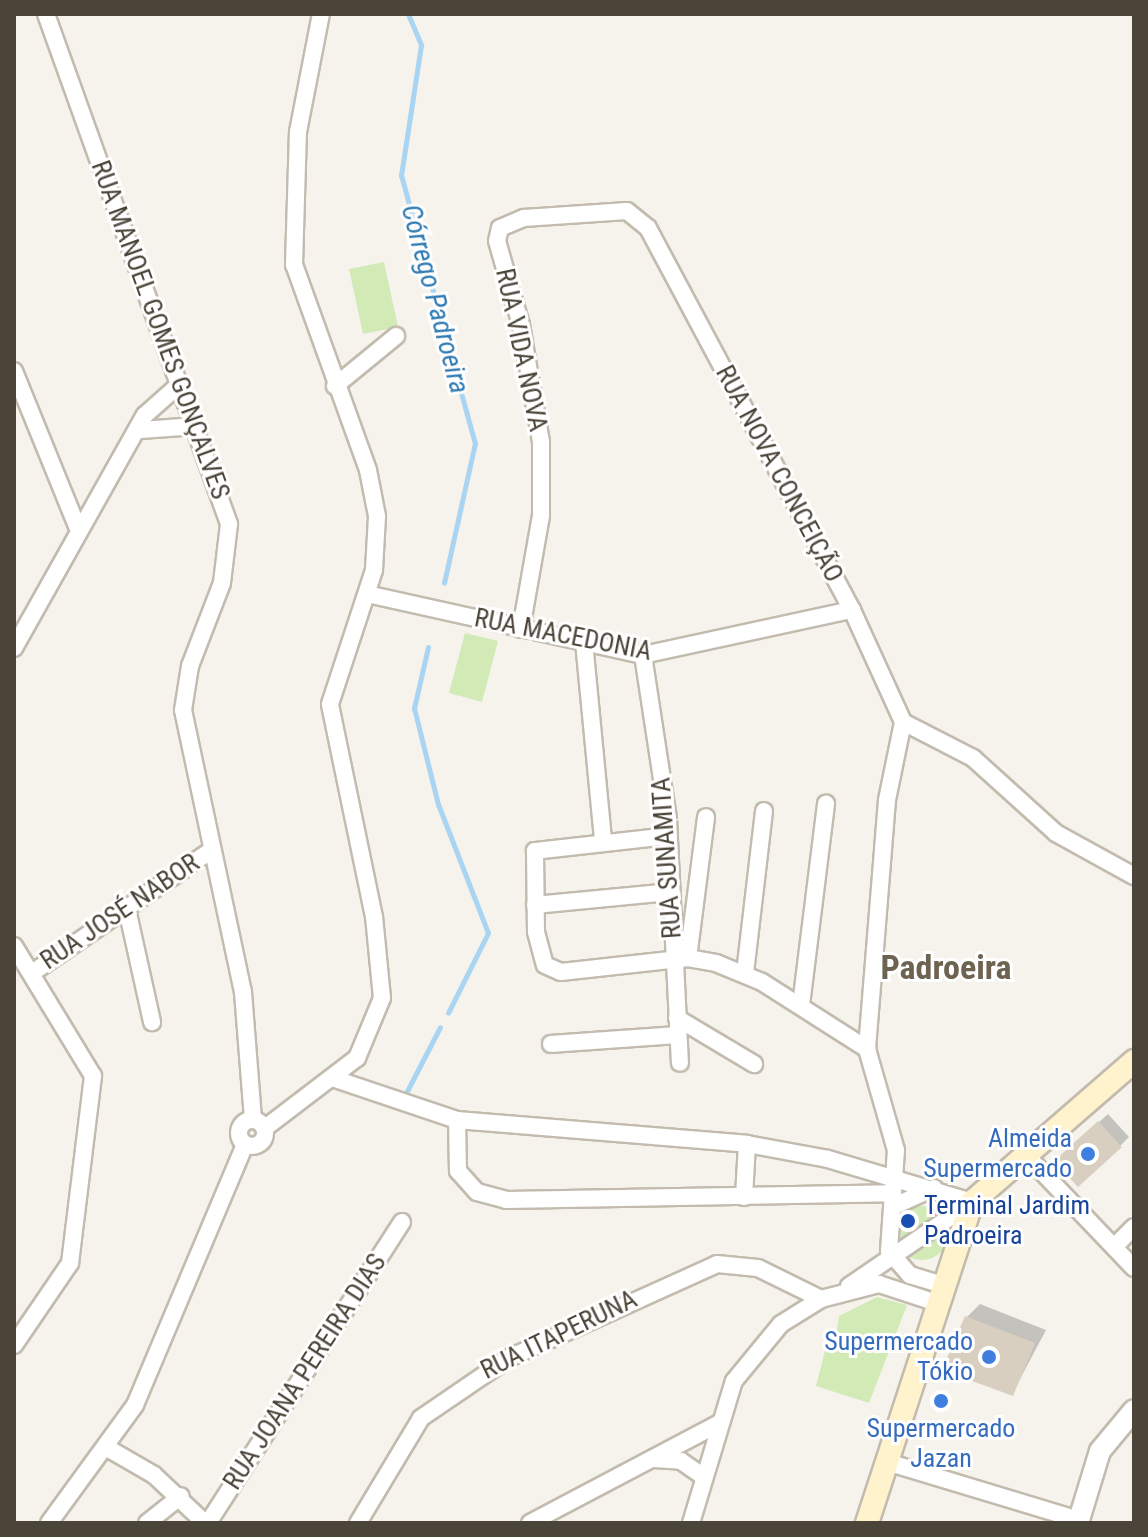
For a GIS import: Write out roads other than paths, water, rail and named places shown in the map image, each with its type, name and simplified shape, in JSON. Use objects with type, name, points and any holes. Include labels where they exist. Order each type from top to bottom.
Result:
[{"type":"main road","points":[[867,1523],[972,1202],[1024,1153],[1134,1061]]},
{"type":"street","name":"RUA MANOEL GOMES GONÇALVES","points":[[46,14],[229,524],[222,583],[190,666],[183,710],[209,852],[243,992],[259,1124]]},
{"type":"street","points":[[49,1523],[109,1449],[245,1145],[239,1129],[259,1124],[335,1079],[370,1037],[382,998],[374,917],[331,730],[334,683],[367,594],[377,516],[368,470],[335,386],[294,265],[298,132],[321,14]]},
{"type":"street","name":"RUA VIDA NOVA","points":[[521,629],[541,515],[541,442],[497,241],[500,228],[524,218],[608,211],[638,215],[648,228]]},
{"type":"street","name":"RUA NOVA CONCEIÇÃO","points":[[648,228],[852,610],[903,722]]},
{"type":"street","points":[[335,386],[396,336]]},
{"type":"street","points":[[14,371],[79,531]]},
{"type":"street","points":[[14,648],[153,405],[180,384]]},
{"type":"street","points":[[141,430],[196,426]]},
{"type":"street","name":"RUA MACEDONIA","points":[[367,594],[643,655],[852,610]]},
{"type":"street","points":[[584,642],[603,840]]},
{"type":"street","name":"RUA SUNAMITA","points":[[643,655],[681,959],[677,1026],[680,1063]]},
{"type":"street","points":[[943,1295],[910,1275],[891,1258],[893,1132],[867,1049],[887,800],[903,722],[973,758],[1056,833],[1134,876]]},
{"type":"street","points":[[801,1005],[826,804]]},
{"type":"street","points":[[745,973],[764,811]]},
{"type":"street","points":[[681,959],[706,817]]},
{"type":"street","points":[[668,836],[603,840],[535,851],[535,905],[541,956],[561,972],[681,959],[745,973],[801,1005],[867,1049]]},
{"type":"street","name":"RUA JOSÉ NABOR","points":[[32,973],[209,852]]},
{"type":"street","points":[[535,905],[671,892]]},
{"type":"street","points":[[127,909],[152,1022]]},
{"type":"street","points":[[14,946],[89,1065],[93,1108],[70,1263],[14,1345]]},
{"type":"street","points":[[551,1044],[677,1026],[754,1064]]},
{"type":"street","points":[[335,1079],[457,1120],[747,1144],[857,1166],[893,1192],[935,1188]]},
{"type":"street","points":[[457,1120],[458,1171],[488,1197],[744,1197],[935,1188],[972,1202]]},
{"type":"street","points":[[744,1197],[747,1144]]},
{"type":"street","points":[[1024,1153],[1134,1268]]},
{"type":"street","points":[[851,1193],[857,1166]]},
{"type":"street","points":[[691,1523],[718,1424],[745,1361],[781,1324],[821,1299],[841,1291],[972,1202]]},
{"type":"street","name":"RUA JOANA PEREIRA DIAS","points":[[109,1449],[181,1496],[207,1523],[402,1222]]},
{"type":"street","points":[[1114,1247],[1134,1227]]},
{"type":"street","name":"RUA ITAPERUNA","points":[[358,1523],[421,1418],[509,1358],[717,1264],[758,1268],[821,1299]]},
{"type":"street","points":[[841,1291],[893,1286],[943,1295]]},
{"type":"street","points":[[887,1462],[1078,1522],[1100,1451],[1134,1410]]},
{"type":"street","points":[[530,1523],[718,1424]]},
{"type":"street","points":[[652,1460],[681,1461],[704,1477]]},
{"type":"street","points":[[147,1523],[181,1496]]},
{"type":"waterway","name":"Córrego Padroeira","points":[[408,14],[421,45],[401,175],[475,443],[444,583]]},
{"type":"waterway","name":"Córrego Padroeira","points":[[428,647],[414,708],[438,804],[488,933],[448,1013]]},
{"type":"waterway","name":"Córrego Padroeira","points":[[406,1093],[440,1027]]},
{"type":"place","name":"Almeida Supermercado","points":[[1088,1154]]},
{"type":"place","name":"Terminal Jardim Padroeira","points":[[908,1221]]},
{"type":"place","name":"Supermercado Tókio","points":[[989,1357]]},
{"type":"place","name":"Supermercado Jazan","points":[[941,1401]]},
{"type":"district","name":"Padroeira","points":[[946,968]]}]
